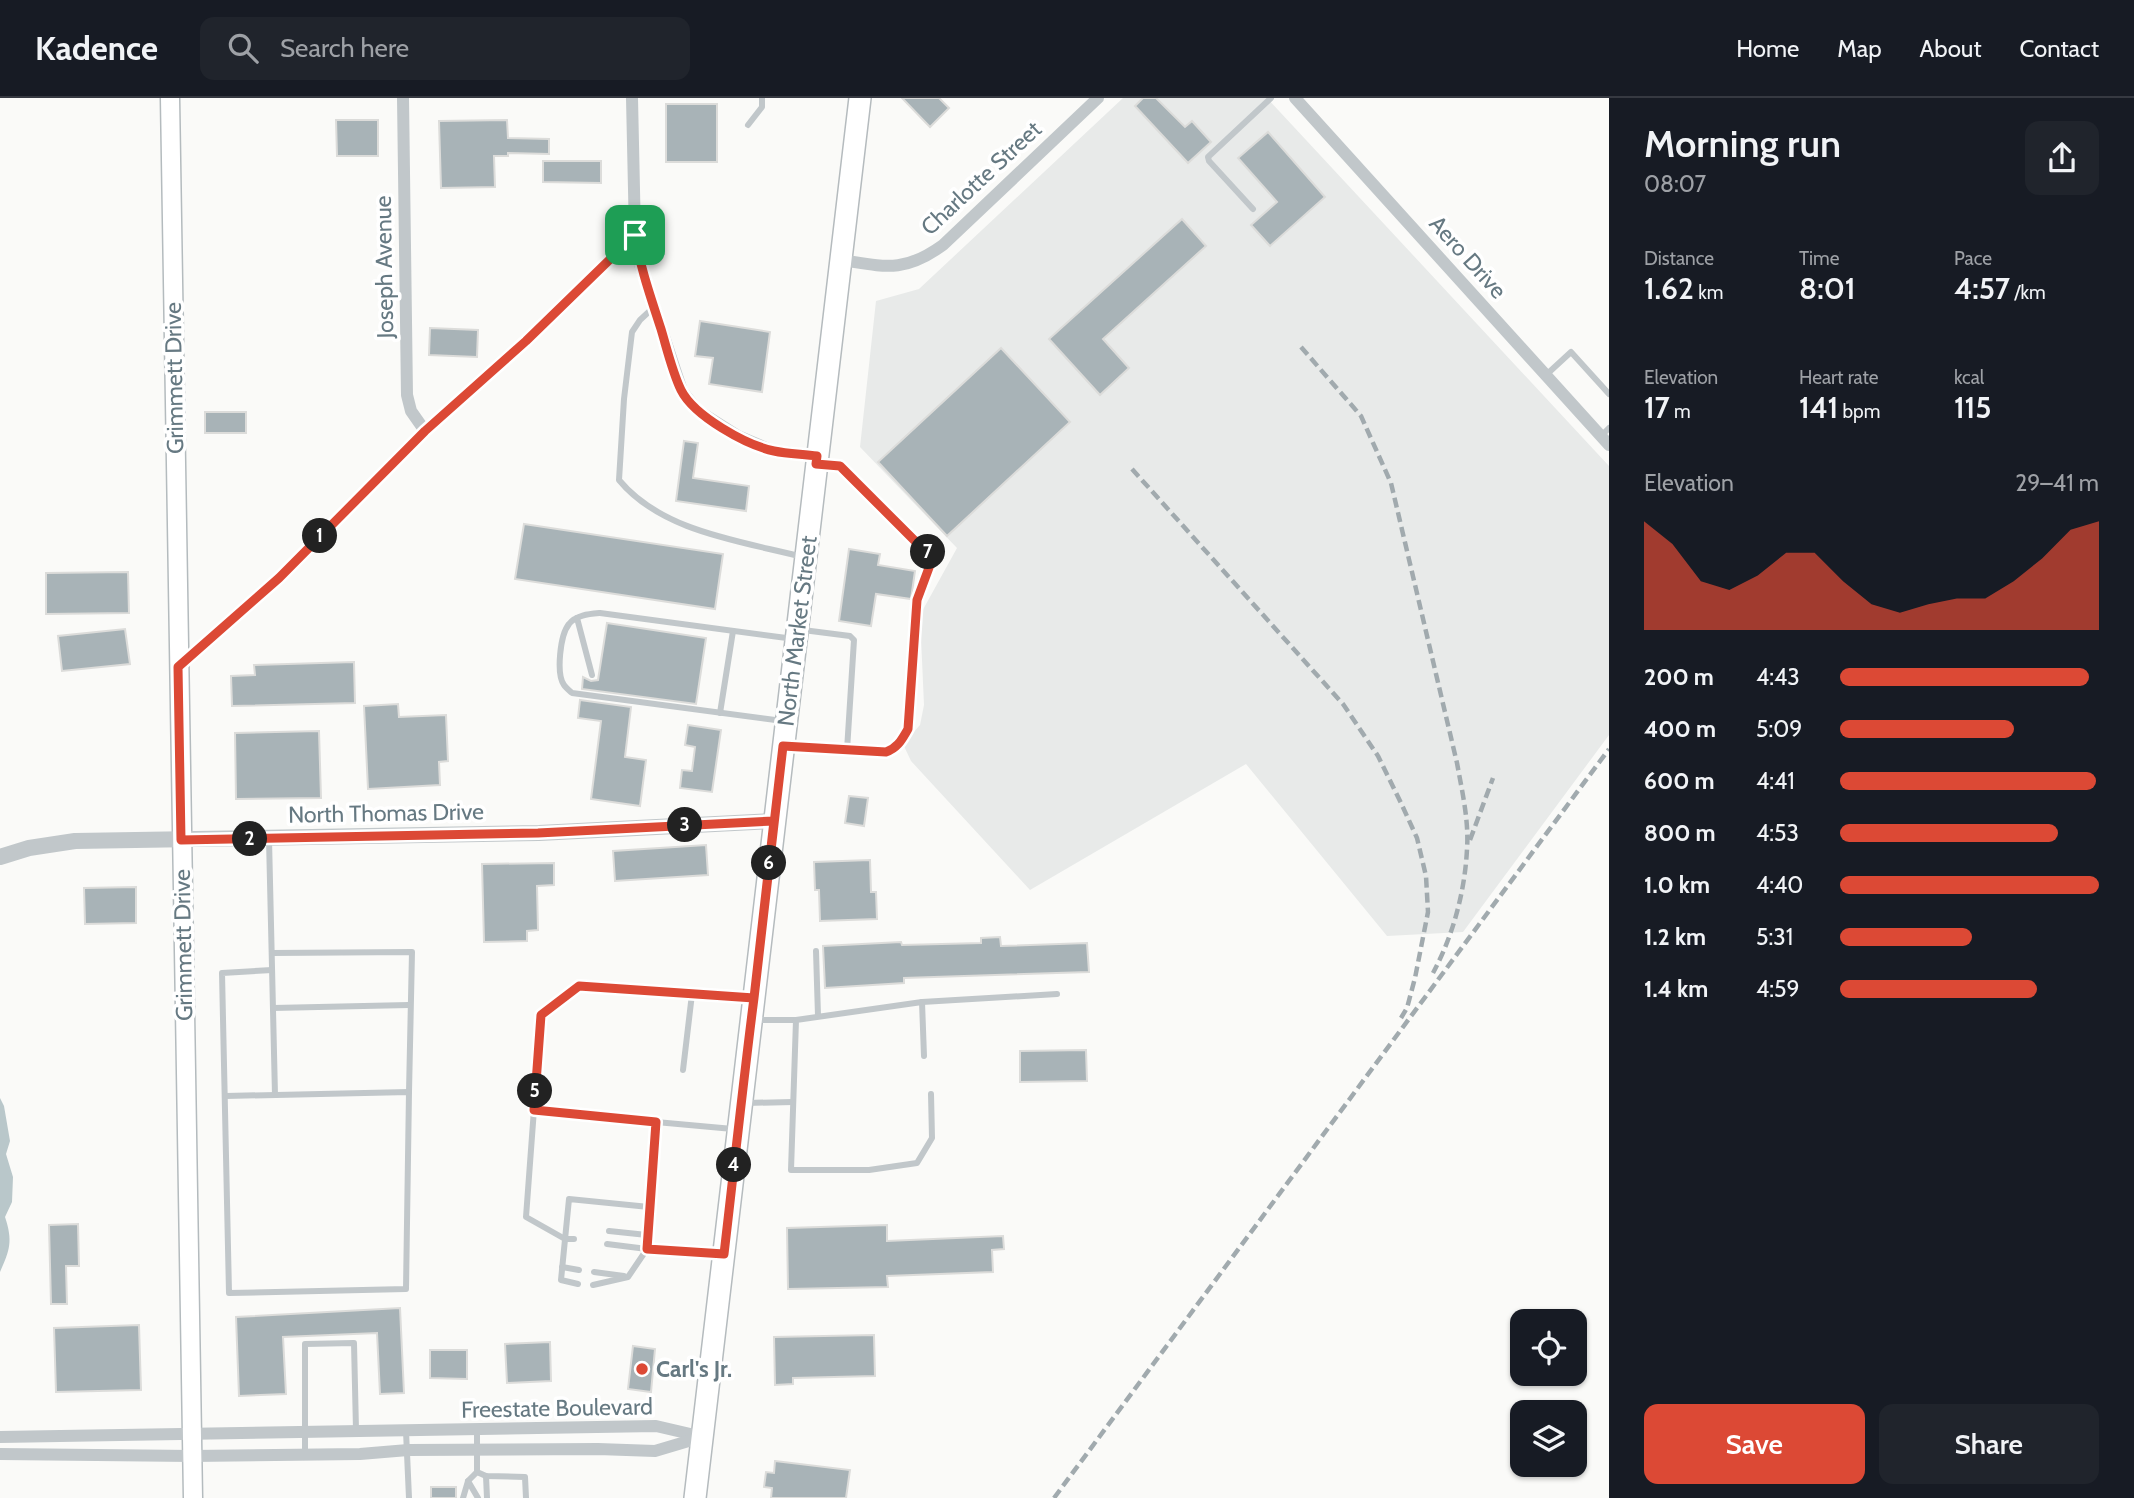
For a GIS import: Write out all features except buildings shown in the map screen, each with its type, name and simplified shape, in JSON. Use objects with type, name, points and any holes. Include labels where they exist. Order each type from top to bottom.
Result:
[{"type":"main road","name":"Grimmett Drive","points":[[170,98],[193,1498]]},
{"type":"main road","name":"North Market Street","points":[[695,1498],[841,260],[857,99]]},
{"type":"street","name":"Joseph Avenue","points":[[403,98],[407,395],[411,411],[425,431]]},
{"type":"street","points":[[632,98],[635,235],[639,261],[682,391],[697,410],[721,427],[773,451],[817,460]]},
{"type":"street","name":"Charlotte Street","points":[[841,260],[894,266],[909,265],[923,259],[943,245],[1098,98]]},
{"type":"street","name":"Aero Drive","points":[[1295,98],[1546,375],[1606,437]]},
{"type":"street","points":[[178,667],[279,578],[425,431],[526,341],[635,235]]},
{"type":"street","name":"North Thomas Drive","points":[[0,858],[57,842],[538,833],[774,821]]},
{"type":"street","name":"Freestate Boulevard","points":[[0,1437],[656,1426],[702,1437]]},
{"type":"street","name":"Freestate Boulevard","points":[[0,1454],[192,1456],[408,1450],[655,1451],[702,1437]]},
{"type":"lane","points":[[748,125],[762,107],[762,98]]},
{"type":"lane","points":[[1253,209],[1208,157],[1271,98]]},
{"type":"lane","points":[[654,307],[632,332],[624,399],[619,480],[639,501],[687,527],[805,558]]},
{"type":"lane","points":[[1546,375],[1571,352],[1609,394]]},
{"type":"lane","points":[[783,746],[886,752],[899,744],[908,729],[917,600],[930,565],[930,556],[840,466],[817,460]]},
{"type":"lane","points":[[786,722],[572,693],[564,687],[560,677],[561,644],[567,625],[585,614],[600,613],[733,631],[850,636],[854,640],[846,750]]},
{"type":"lane","points":[[577,618],[592,675]]},
{"type":"lane","points":[[720,713],[733,631]]},
{"type":"lane","points":[[269,839],[275,1095]]},
{"type":"lane","points":[[816,951],[818,1016]]},
{"type":"lane","points":[[272,953],[412,952],[406,1289],[229,1293],[222,973],[272,970]]},
{"type":"lane","points":[[574,1239],[565,1239],[526,1217],[541,1015],[579,986],[692,994],[796,1020],[922,1002],[1057,994]]},
{"type":"lane","points":[[682,1070],[692,994]]},
{"type":"lane","points":[[922,1002],[924,1056]]},
{"type":"lane","points":[[273,1008],[410,1005]]},
{"type":"lane","points":[[796,1020],[791,1170],[869,1170],[917,1163],[932,1138],[931,1094]]},
{"type":"lane","points":[[226,1096],[409,1092]]},
{"type":"lane","points":[[741,1102],[793,1102]]},
{"type":"lane","points":[[534,1110],[738,1130]]},
{"type":"lane","points":[[593,1286],[628,1277],[647,1249],[656,1122]]},
{"type":"lane","points":[[578,1284],[561,1280],[569,1199],[649,1207]]},
{"type":"lane","points":[[566,1224],[575,1225]]},
{"type":"lane","points":[[609,1231],[648,1235]]},
{"type":"lane","points":[[607,1244],[724,1254]]},
{"type":"lane","points":[[562,1267],[579,1270]]},
{"type":"lane","points":[[594,1272],[628,1277]]},
{"type":"lane","points":[[305,1454],[305,1345],[354,1343],[356,1432]]},
{"type":"lane","points":[[463,1498],[468,1481],[477,1472],[477,1430]]},
{"type":"lane","points":[[407,1431],[409,1498]]},
{"type":"lane","points":[[477,1472],[486,1476],[525,1477],[526,1498]]},
{"type":"lane","points":[[486,1476],[487,1498]]},
{"type":"lane","points":[[468,1481],[471,1498]]},
{"type":"lane","points":[[468,1481],[478,1498]]},
{"type":"shaded area","points":[[1123,98],[1267,98],[1609,466],[1609,735],[1463,932],[1387,936],[1246,764],[1030,890],[911,761],[903,744],[920,725],[924,705],[920,615],[957,548],[860,447],[876,301],[919,289]]},
{"type":"shaded area","points":[[0,1098],[10,1141],[6,1154],[13,1177],[12,1202],[5,1217],[9,1245],[0,1272]]},
{"type":"railway","points":[[1301,347],[1361,416],[1391,483],[1457,763],[1467,827],[1466,865],[1452,929],[1433,973]]},
{"type":"railway","points":[[1132,469],[1343,704],[1378,756],[1417,838],[1426,876],[1428,912],[1415,978],[1407,1008],[1401,1018]]},
{"type":"railway","points":[[1054,1498],[1609,749]]},
{"type":"railway","points":[[1470,840],[1493,778]]},
{"type":"place","name":"Carl's Jr.","points":[[642,1369]]},
{"type":"route","points":[[635,235],[526,341],[425,431],[279,578],[178,667],[181,840],[538,833],[774,821],[754,998],[741,1102],[724,1254],[647,1249],[656,1122],[534,1110],[541,1015],[579,986],[754,998],[783,746],[886,752],[899,744],[908,729],[917,600],[930,565],[930,556],[840,466],[816,464],[817,456],[773,451],[755,444],[721,427],[697,410],[687,399],[676,377],[639,261],[635,235]]}]
